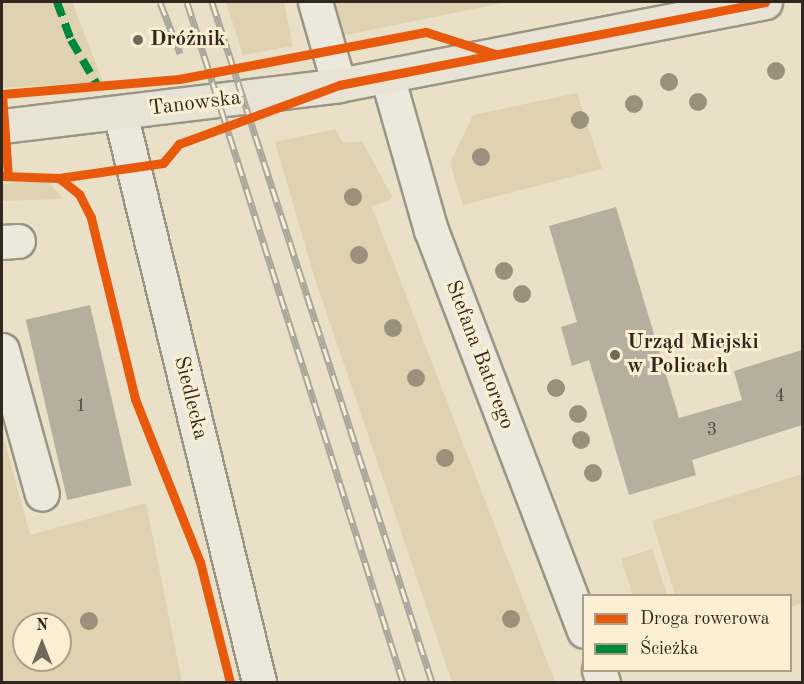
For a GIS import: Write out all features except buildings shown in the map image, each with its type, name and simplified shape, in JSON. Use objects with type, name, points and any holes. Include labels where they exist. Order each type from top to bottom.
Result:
[{"type":"main road","name":"Tanowska","points":[[2,126],[339,85],[765,2]]},
{"type":"street","points":[[315,2],[339,85]]},
{"type":"street","name":"Stefana Batorego","points":[[387,76],[431,230],[582,626]]},
{"type":"street","name":"Siedlecka","points":[[120,113],[259,682]]},
{"type":"street","points":[[2,351],[42,494]]},
{"type":"shaded area","points":[[2,2],[72,2],[103,82],[2,88]]},
{"type":"shaded area","points":[[226,2],[284,2],[293,46],[243,55]]},
{"type":"shaded area","points":[[323,2],[508,2],[336,37]]},
{"type":"shaded area","points":[[577,93],[602,169],[463,205],[450,163],[473,115]]},
{"type":"shaded area","points":[[335,129],[343,143],[362,141],[393,198],[372,207],[555,682],[452,682],[315,279],[275,142]]},
{"type":"shaded area","points":[[48,181],[63,199],[2,201],[2,184]]},
{"type":"shaded area","points":[[2,431],[30,535],[146,503],[182,682],[2,682]]},
{"type":"shaded area","points":[[802,474],[802,603],[792,607],[792,594],[675,594],[652,521]]},
{"type":"shaded area","points":[[652,549],[667,594],[633,594],[621,559]]},
{"type":"railway","points":[[160,2],[180,53]]},
{"type":"railway","points":[[187,2],[403,682]]},
{"type":"railway","points":[[212,2],[432,682]]},
{"type":"marked path","points":[[57,2],[71,40],[99,88]]},
{"type":"cycle path","points":[[2,176],[59,178],[163,163],[179,144],[339,85],[765,2]]},
{"type":"cycle path","points":[[8,176],[2,94],[179,79],[426,32],[495,54]]},
{"type":"cycle path","points":[[59,178],[79,194],[91,218],[135,399],[200,562],[230,682]]},
{"type":"place","name":"Dróżnik","points":[[138,40]]},
{"type":"place","name":"Urząd Miejski w Policach","points":[[615,355]]}]
